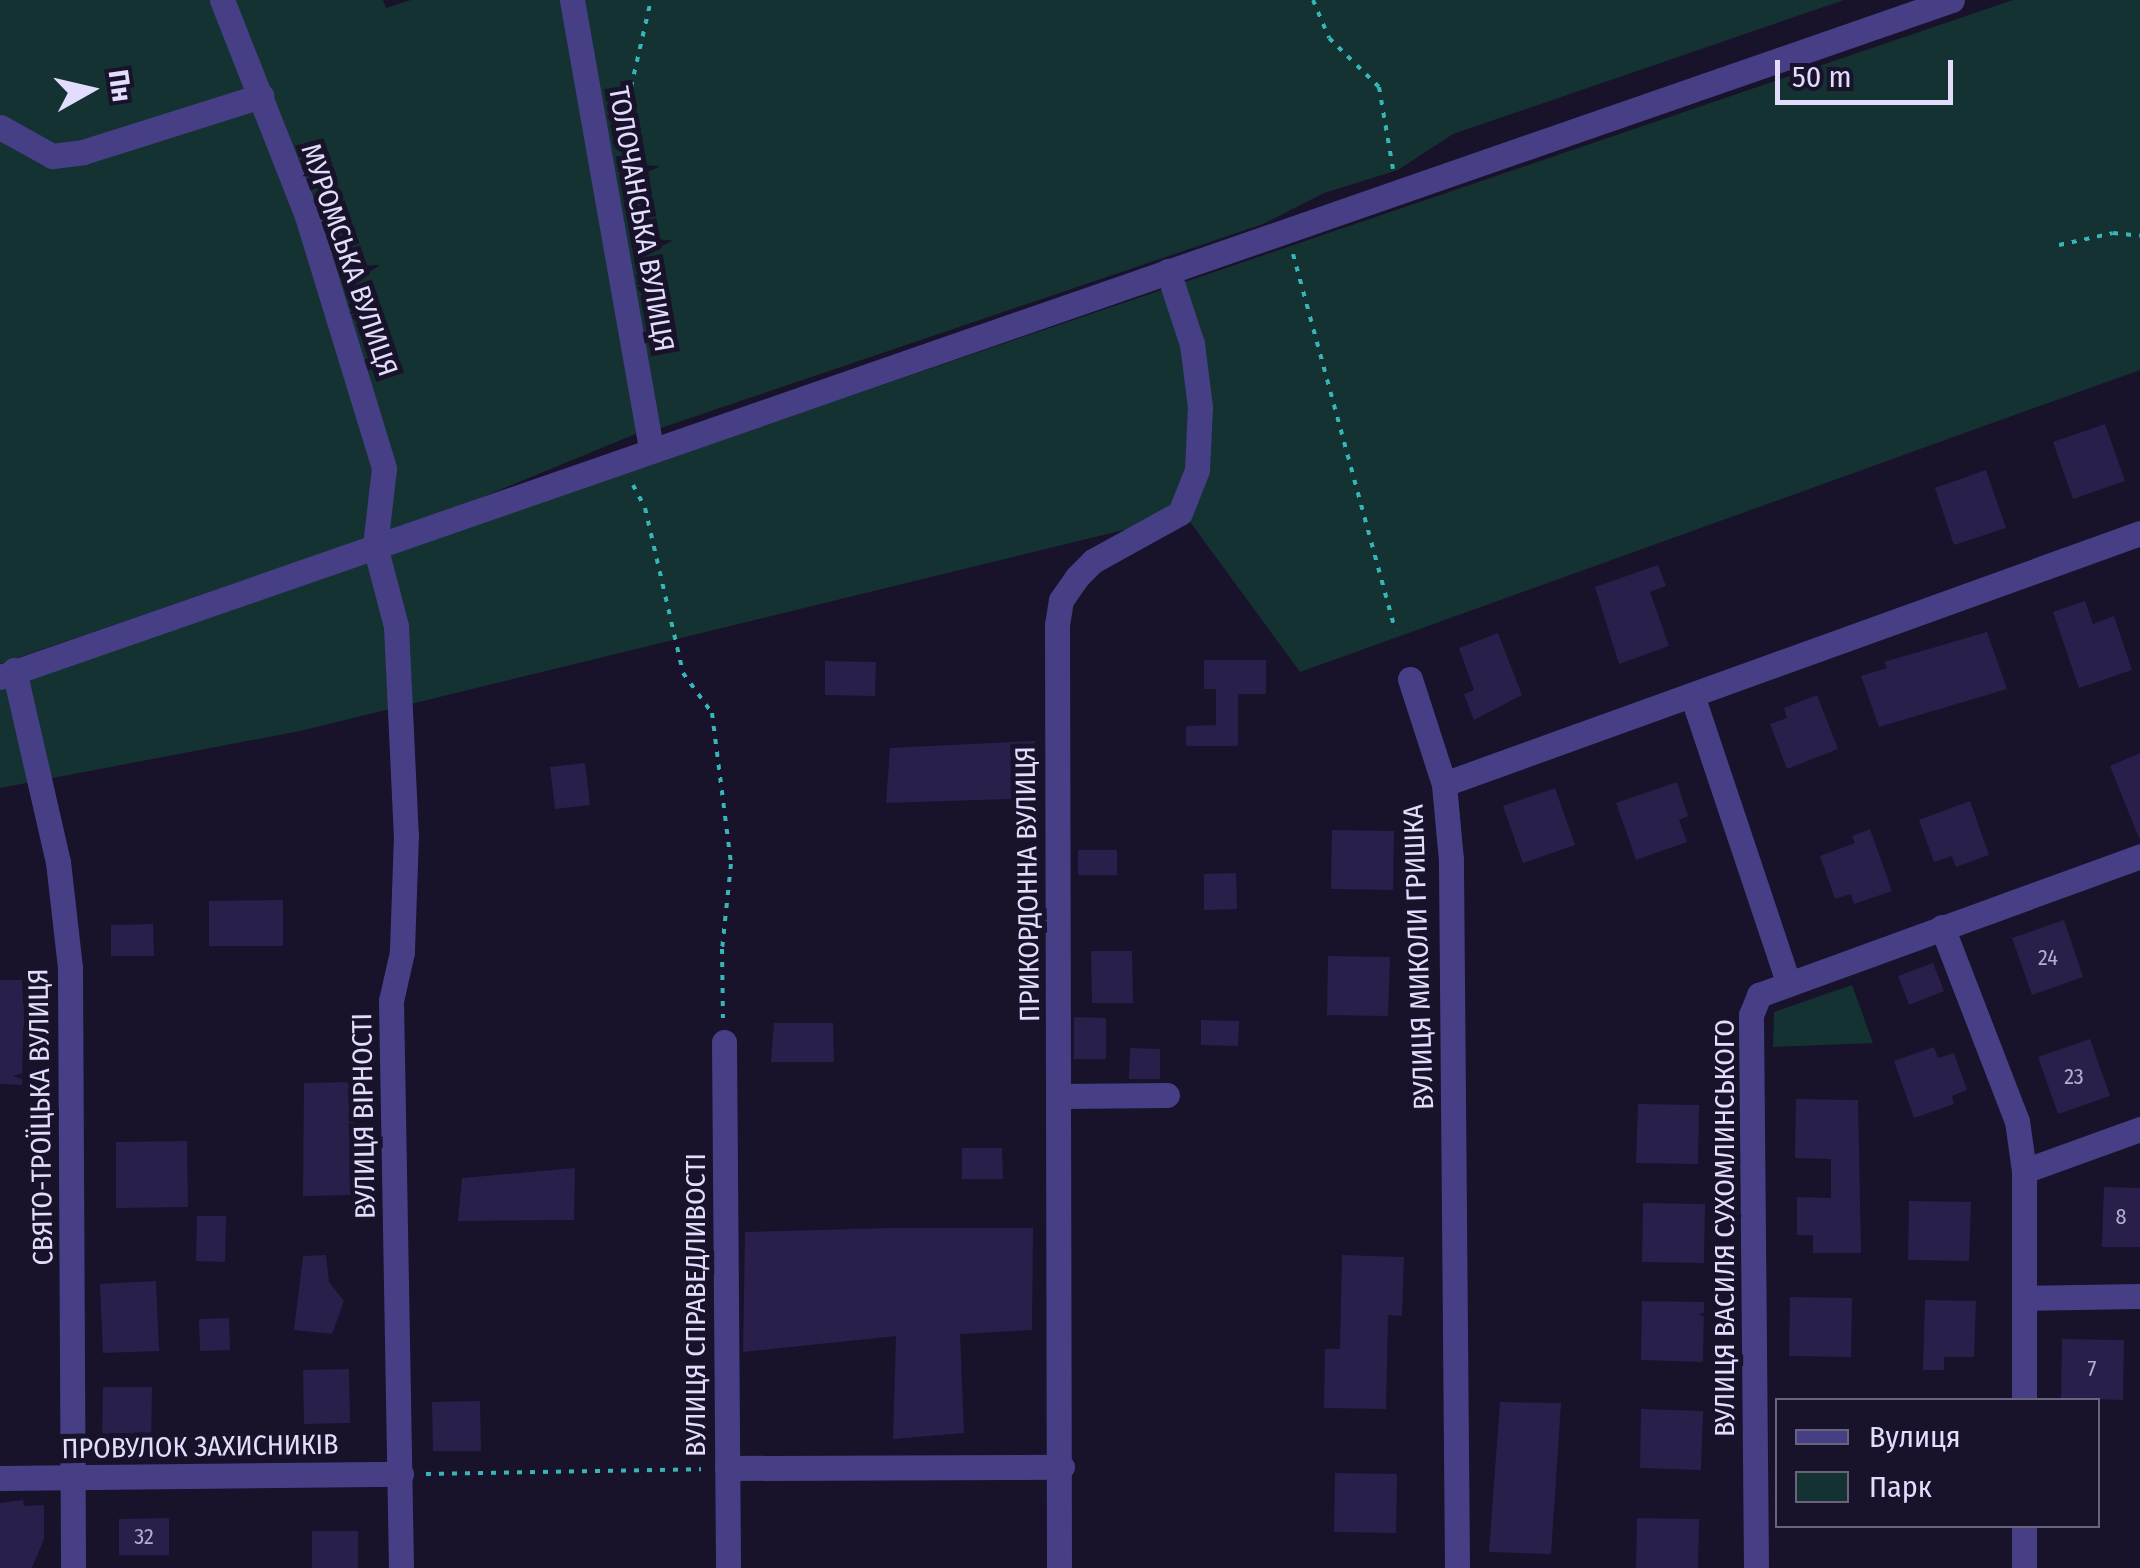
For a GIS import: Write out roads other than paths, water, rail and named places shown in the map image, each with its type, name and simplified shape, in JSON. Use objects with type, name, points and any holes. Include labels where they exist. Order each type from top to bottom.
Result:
[{"type":"street","name":"МУРОМСЬКА ВУЛИЦЯ","points":[[222,0],[261,96],[376,432],[384,468],[375,546]]},
{"type":"street","name":"ТОЛОЧАНСЬКА ВУЛИЦЯ","points":[[572,0],[651,449]]},
{"type":"street","points":[[7,673],[1952,0]]},
{"type":"street","points":[[0,128],[52,156],[83,152],[261,96]]},
{"type":"street","name":"ПРИКОРДОННА ВУЛИЦЯ","points":[[1059,1568],[1062,1096],[1057,625],[1061,600],[1077,577],[1093,561],[1180,513],[1197,470],[1200,407],[1192,344],[1168,271]]},
{"type":"street","name":"ВУЛИЦЯ МИКОЛИ ГРИШКА","points":[[1457,1568],[1451,860],[1444,784],[2140,532]]},
{"type":"street","name":"ВУЛИЦЯ ВІРНОСТІ","points":[[375,546],[396,626],[406,836],[402,952],[392,1002],[402,1568]]},
{"type":"street","name":"СВЯТО-ТРОЇЦЬКА ВУЛИЦЯ","points":[[7,673],[58,862],[70,968],[73,1568]]},
{"type":"street","points":[[1410,679],[1444,784]]},
{"type":"street","points":[[1692,695],[1788,982]]},
{"type":"street","name":"ВУЛИЦЯ ВАСИЛЯ СУХОМЛИНСЬКОГО","points":[[1756,1568],[1751,1016],[1759,995],[2140,856]]},
{"type":"street","points":[[1942,927],[2017,1122],[2024,1171],[2024,1398]]},
{"type":"street","name":"ВУЛИЦЯ СПРАВЕДЛИВОСТІ","points":[[724,1042],[728,1568]]},
{"type":"street","points":[[1062,1096],[1167,1096]]},
{"type":"street","points":[[2024,1171],[2140,1130]]},
{"type":"street","points":[[2024,1298],[2140,1296]]},
{"type":"street","points":[[727,1468],[1062,1467]]},
{"type":"street","name":"ПРОВУЛОК ЗАХИСНИКІВ","points":[[0,1478],[401,1474]]},
{"type":"street","points":[[2024,1528],[2024,1568]]}]
